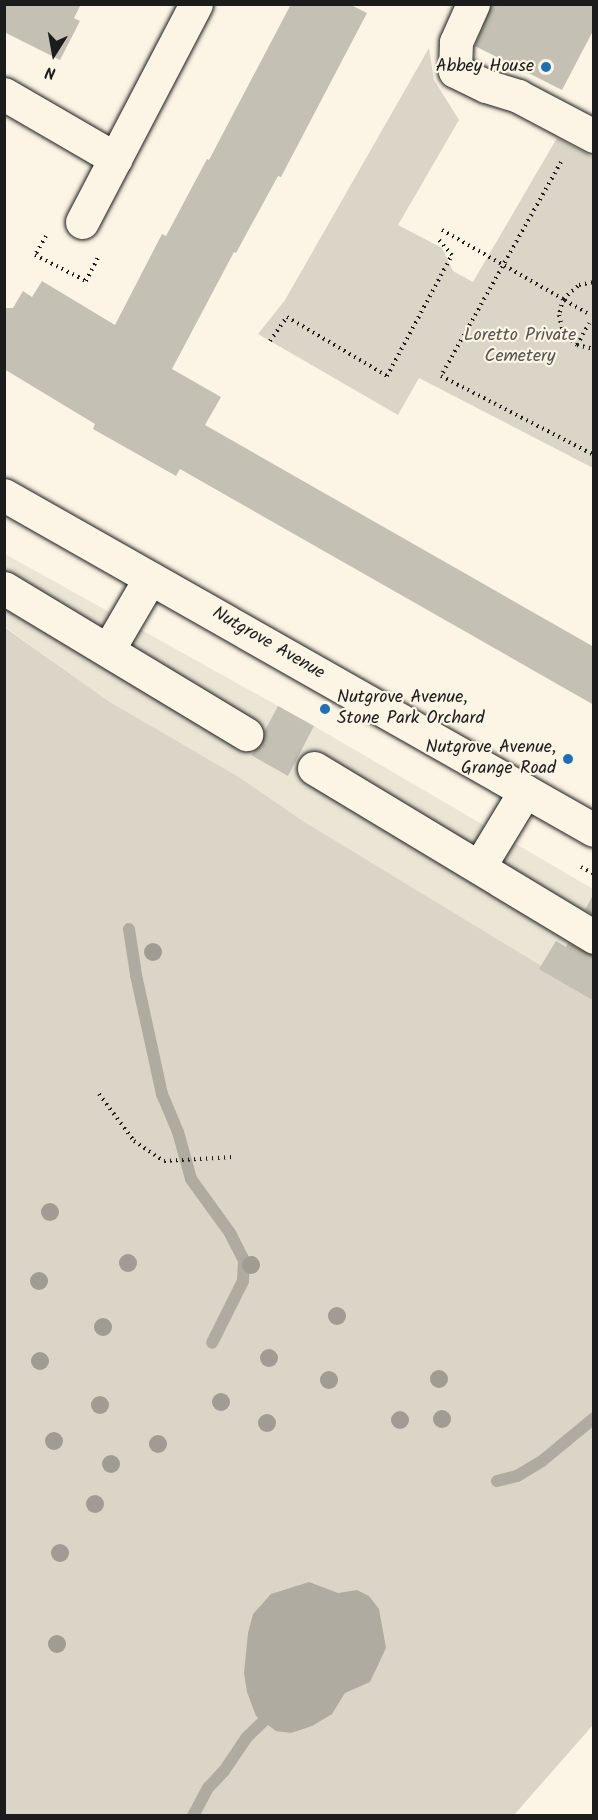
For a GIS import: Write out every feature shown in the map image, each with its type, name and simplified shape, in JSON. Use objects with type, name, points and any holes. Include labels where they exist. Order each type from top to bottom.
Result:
[{"type":"main road","points":[[82,222],[196,4]]},
{"type":"main road","points":[[472,4],[456,42],[455,71],[486,86],[518,96],[594,136]]},
{"type":"main road","points":[[4,94],[116,159]]},
{"type":"main road","name":"Nutgrove Avenue","points":[[4,495],[594,830]]},
{"type":"main road","points":[[108,651],[150,578]]},
{"type":"main road","points":[[4,588],[246,734]]},
{"type":"main road","points":[[314,768],[594,937]]},
{"type":"main road","points":[[479,867],[525,791]]},
{"type":"path","points":[[564,156],[441,376],[594,455]]},
{"type":"path","points":[[442,230],[587,313]]},
{"type":"path","points":[[270,341],[287,317],[387,376],[452,255],[438,238]]},
{"type":"path","points":[[594,282],[579,285],[563,299],[560,323],[569,339],[577,345],[594,349]]},
{"type":"path","points":[[577,345],[589,323]]},
{"type":"path","points":[[99,1094],[134,1142],[164,1161],[232,1157]]},
{"type":"shaded area","points":[[5,554],[314,726],[593,889],[593,997],[303,821],[239,777],[110,702],[5,627]]},
{"type":"shaded area","points":[[309,1582],[338,1593],[357,1590],[369,1596],[379,1609],[386,1648],[370,1682],[345,1693],[332,1714],[312,1726],[291,1733],[276,1731],[256,1716],[247,1692],[244,1673],[248,1633],[253,1614],[271,1594]]},
{"type":"green space","name":"Loretto Private Cemetery","points":[[429,48],[434,80],[459,120],[398,225],[442,248],[453,271],[473,282],[557,138],[593,157],[593,468],[419,378],[398,415],[258,334],[285,300]]},
{"type":"green space","points":[[4,627],[110,702],[239,777],[303,821],[593,997],[593,1725],[514,1815],[5,1815]]},
{"type":"building","points":[[4,4],[81,4],[74,18],[80,21],[60,60],[4,32]]},
{"type":"building","points":[[291,4],[349,4],[367,13],[281,177],[278,176],[236,253],[234,252],[172,369],[221,397],[205,425],[594,647],[594,705],[180,469],[176,476],[93,429],[95,424],[4,369],[4,308],[13,308],[23,291],[32,297],[42,281],[115,325],[162,234],[166,236],[207,159],[209,160]]},
{"type":"building","name":"Abbey House","points":[[492,4],[594,4],[594,29],[562,90],[475,46]]},
{"type":"building","points":[[278,706],[314,726],[288,776],[251,755],[262,743],[264,732]]},
{"type":"building","points":[[594,893],[594,915],[585,910]]},
{"type":"building","points":[[556,941],[566,947],[568,943],[594,956],[594,1001],[539,969]]},
{"type":"waterway","points":[[129,929],[136,975],[162,1094],[178,1132],[191,1179],[230,1233],[244,1261],[243,1281],[212,1343]]},
{"type":"waterway","points":[[497,1481],[517,1476],[542,1461],[594,1418]]},
{"type":"waterway","points":[[193,1816],[208,1788],[224,1771],[246,1738],[274,1711]]},
{"type":"place","name":"Abbey House","points":[[546,67]]},
{"type":"place","name":"Nutgrove Avenue, Stone Park Orchard","points":[[325,709]]},
{"type":"place","name":"Nutgrove Avenue, Grange Road","points":[[568,759]]}]
